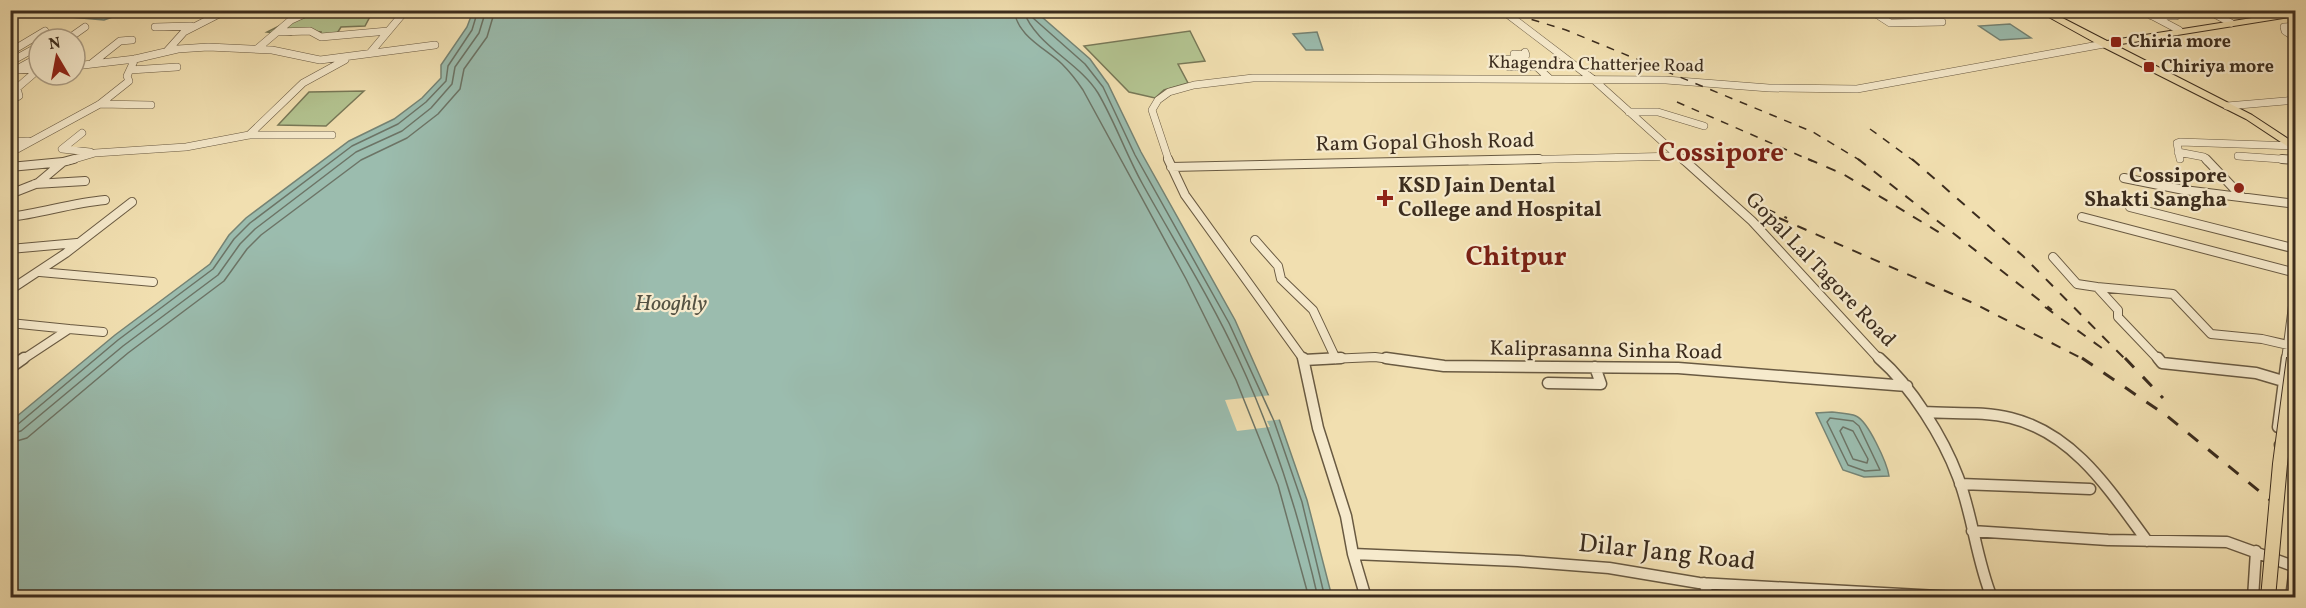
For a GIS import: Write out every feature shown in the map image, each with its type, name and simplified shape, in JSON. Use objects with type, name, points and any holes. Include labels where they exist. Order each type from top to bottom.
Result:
[{"type":"main road","points":[[2040,10],[2232,106],[2295,146]]},
{"type":"main road","points":[[2050,10],[2109,43],[2295,13]]},
{"type":"main road","points":[[2268,597],[2292,344]]},
{"type":"street","points":[[179,11],[202,10]]},
{"type":"street","points":[[167,51],[178,36],[227,10]]},
{"type":"street","points":[[256,49],[291,20],[313,10]]},
{"type":"street","points":[[370,53],[406,10]]},
{"type":"street","name":"Gopal Lal Tagore Road","points":[[1502,10],[1594,80],[1752,221],[1870,351],[1907,386],[1924,412],[1960,484],[1992,597]]},
{"type":"street","points":[[1870,10],[1890,23],[1942,22]]},
{"type":"street","points":[[2141,10],[2179,30]]},
{"type":"street","points":[[2207,10],[2231,23]]},
{"type":"street","points":[[2150,16],[2176,16]]},
{"type":"street","points":[[2280,16],[2295,25]]},
{"type":"street","points":[[2295,25],[2284,27],[2285,31],[2295,38]]},
{"type":"street","points":[[155,27],[197,26]]},
{"type":"street","points":[[277,32],[310,31],[321,37],[388,31]]},
{"type":"street","points":[[91,64],[120,41],[132,40]]},
{"type":"street","points":[[10,52],[27,42]]},
{"type":"street","name":"Khagendra Chatterjee Road","points":[[1171,167],[1152,110],[1158,100],[1169,92],[1194,85],[1237,79],[1298,77],[1666,80],[1833,90],[1869,87],[2109,43]]},
{"type":"street","points":[[87,64],[135,59],[167,51],[201,47],[256,49],[311,59],[349,57],[435,45]]},
{"type":"street","points":[[1515,60],[1514,54],[1526,55],[1525,52]]},
{"type":"street","points":[[10,62],[27,53]]},
{"type":"street","points":[[249,135],[286,96],[303,83],[349,57]]},
{"type":"street","points":[[10,153],[30,140],[100,104],[129,81],[130,70],[135,59]]},
{"type":"street","points":[[1507,62],[1506,59],[1522,60],[1525,67]]},
{"type":"street","points":[[1494,62],[1507,62]]},
{"type":"street","points":[[1507,62],[1509,67],[1537,67],[1550,80]]},
{"type":"street","points":[[12,70],[27,63]]},
{"type":"street","points":[[130,70],[177,67]]},
{"type":"street","points":[[12,70],[27,69]]},
{"type":"street","points":[[10,101],[19,96],[17,88],[27,79]]},
{"type":"street","points":[[2232,106],[2295,100]]},
{"type":"street","points":[[100,104],[152,105]]},
{"type":"street","points":[[1629,112],[1658,112],[1704,126]]},
{"type":"street","points":[[82,133],[62,149],[95,153],[186,147],[249,135],[332,135]]},
{"type":"street","points":[[10,142],[30,140]]},
{"type":"street","points":[[2242,196],[2204,157],[2179,155],[2177,143],[2295,146]]},
{"type":"street","points":[[10,167],[63,162],[95,153]]},
{"type":"street","name":"Ram Gopal Ghosh Road","points":[[1171,167],[1679,156]]},
{"type":"street","points":[[2238,156],[2295,160]]},
{"type":"street","points":[[10,194],[33,184],[63,162]]},
{"type":"street","points":[[1171,167],[1205,225],[1304,360],[1318,428],[1346,516],[1353,554],[1366,597]]},
{"type":"street","points":[[2124,178],[2184,190],[2295,204]]},
{"type":"street","points":[[33,184],[85,181]]},
{"type":"street","points":[[10,217],[36,214],[72,203],[105,200]]},
{"type":"street","points":[[10,290],[40,272],[132,202]]},
{"type":"street","points":[[2130,207],[2295,249]]},
{"type":"street","points":[[2082,216],[2295,273]]},
{"type":"street","points":[[1255,240],[1278,266],[1281,279],[1313,310],[1336,358]]},
{"type":"street","points":[[10,249],[78,243]]},
{"type":"street","points":[[2053,257],[2076,284],[2173,294],[2211,334],[2292,344]]},
{"type":"street","points":[[40,272],[153,282]]},
{"type":"street","points":[[2295,283],[2292,344],[2283,381],[2277,442],[2295,456]]},
{"type":"street","points":[[2097,287],[2118,310],[2118,317],[2162,363],[2256,373],[2283,381]]},
{"type":"street","points":[[10,323],[103,332]]},
{"type":"street","points":[[10,368],[69,328]]},
{"type":"street","name":"Kaliprasanna Sinha Road","points":[[1304,360],[1375,357],[1461,366],[1678,368],[1907,386]]},
{"type":"street","points":[[1548,383],[1601,384],[1595,368]]},
{"type":"street","points":[[1924,412],[2010,417],[2034,425],[2062,441],[2086,460],[2147,540]]},
{"type":"street","points":[[1960,484],[2090,489]]},
{"type":"street","points":[[1972,531],[2227,542],[2295,567],[2291,597]]},
{"type":"street","points":[[2253,597],[2256,551]]},
{"type":"street","name":"Dilar Jang Road","points":[[1353,554],[1609,568],[1704,583],[1975,597]]},
{"type":"street","points":[[1704,583],[1709,597]]},
{"type":"street","points":[[1987,597],[1992,597]]},
{"type":"green space","points":[[309,11],[373,11],[365,26],[341,27],[336,35],[320,35],[321,32],[301,30],[291,35],[267,32]]},
{"type":"green space","points":[[1190,31],[1205,61],[1178,64],[1188,83],[1164,90],[1155,98],[1129,92],[1084,46]]},
{"type":"green space","points":[[364,91],[326,126],[278,125],[309,92]]},
{"type":"water","points":[[78,11],[130,11],[104,20],[69,17]]},
{"type":"water","name":"Hooghly","points":[[473,11],[1035,11],[1090,59],[1108,84],[1141,152],[1235,320],[1279,419],[1307,500],[1332,597],[11,597],[10,422],[115,335],[210,264],[229,235],[246,218],[349,141],[394,119],[422,98],[441,78],[441,65],[467,27]]},
{"type":"water","points":[[2010,24],[2031,38],[2000,40],[1979,26]]},
{"type":"water","points":[[1317,32],[1323,50],[1306,50],[1293,34]]},
{"type":"water","points":[[1816,413],[1851,414],[1861,419],[1876,443],[1889,476],[1864,477],[1843,470]]},
{"type":"pier","points":[[1273,395],[1283,419],[1267,421],[1270,427],[1237,431],[1225,400]]},
{"type":"railway","points":[[1501,10],[1566,30],[1813,132],[1859,160]]},
{"type":"railway","points":[[1677,102],[1812,161]]},
{"type":"railway","points":[[1870,129],[1914,161]]},
{"type":"railway","points":[[1808,159],[1843,174],[1945,236]]},
{"type":"railway","points":[[1912,159],[2023,256],[2126,360]]},
{"type":"railway","points":[[1859,160],[2052,310]]},
{"type":"railway","points":[[1766,209],[1787,218]]},
{"type":"railway","points":[[1779,218],[1973,303],[2085,360]]},
{"type":"railway","points":[[2045,307],[2106,351]]},
{"type":"railway","points":[[2125,358],[2163,398]]},
{"type":"railway","points":[[2085,360],[2167,416],[2296,521]]},
{"type":"place","name":"Chiria more","points":[[2116,42]]},
{"type":"place","name":"Chiriya more","points":[[2149,67]]},
{"type":"place","name":"Cossipore Shakti Sangha","points":[[2239,188]]},
{"type":"place","name":"KSD Jain Dental College and Hospital","points":[[1385,198]]},
{"type":"district","name":"Cossipore","points":[[1721,154]]},
{"type":"district","name":"Chitpur","points":[[1516,258]]}]
